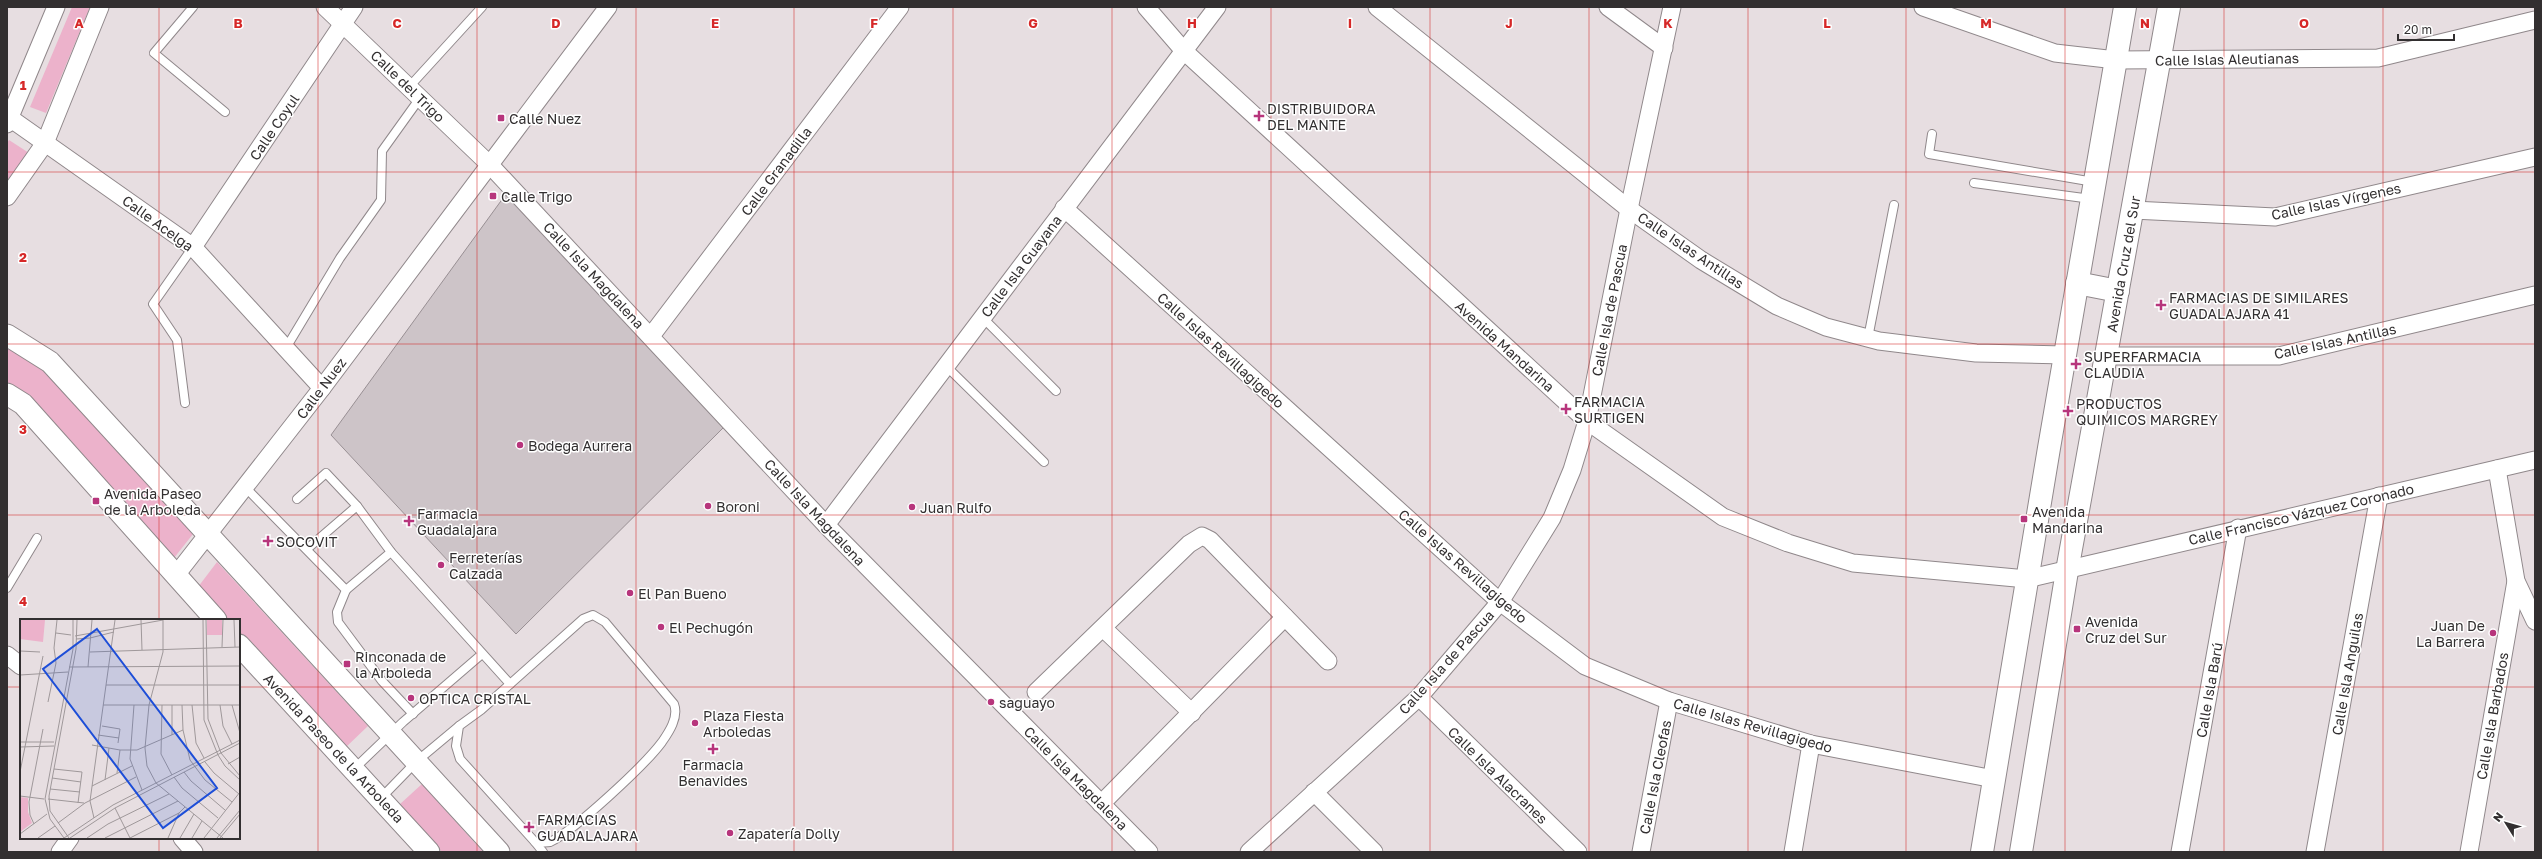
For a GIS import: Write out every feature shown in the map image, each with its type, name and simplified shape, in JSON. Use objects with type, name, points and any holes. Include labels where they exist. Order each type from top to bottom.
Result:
[{"type":"main road","points":[[1982,852],[2077,283],[2126,7]]},
{"type":"main road","name":"Avenida Cruz del Sur","points":[[2021,852],[2067,571],[2169,7]]},
{"type":"main road","points":[[2077,283],[2118,291]]},
{"type":"street","points":[[8,120],[56,7]]},
{"type":"street","points":[[7,197],[45,143],[100,7]]},
{"type":"street","name":"Calle del Trigo","points":[[326,7],[490,165]]},
{"type":"street","name":"Calle Coyul","points":[[193,247],[354,7]]},
{"type":"street","name":"Calle Nuez","points":[[176,575],[322,388],[608,7]]},
{"type":"street","name":"Calle Granadilla","points":[[651,336],[900,7]]},
{"type":"street","name":"Avenida Mandarina","points":[[1146,7],[1184,51],[1587,421],[1723,517],[1788,543],[1852,564],[2027,579]]},
{"type":"street","name":"Calle Isla Guayana","points":[[826,525],[1217,7]]},
{"type":"street","name":"Calle Islas Antillas","points":[[1377,7],[1629,209],[1701,260],[1777,306],[1826,326],[1868,338],[1976,353],[2065,355]]},
{"type":"street","points":[[1608,7],[1664,48]]},
{"type":"street","name":"Calle Isla de Pascua","points":[[1249,852],[1419,698],[1500,602],[1552,518],[1572,470],[1587,421],[1629,209],[1672,7]]},
{"type":"street","name":"Calle Islas Aleutianas","points":[[1923,7],[2055,53],[2116,60],[2378,58],[2535,20]]},
{"type":"street","name":"Calle Acelga","points":[[8,120],[45,143],[193,247],[322,388]]},
{"type":"street","name":"Calle Islas Vírgenes","points":[[2133,210],[2275,216],[2535,157]]},
{"type":"street","name":"Calle Isla Magdalena","points":[[490,165],[826,525],[1149,852]]},
{"type":"street","name":"Calle Islas Revillagigedo","points":[[1064,208],[1500,602],[1585,666],[1669,701],[1811,744],[1994,779]]},
{"type":"street","name":"Calle Islas Antillas","points":[[2107,356],[2279,356],[2535,295]]},
{"type":"street","points":[[7,335],[50,362],[392,733],[499,852]]},
{"type":"street","points":[[7,394],[23,404],[215,619]]},
{"type":"street","name":"Calle Francisco Vázquez Coronado","points":[[2027,579],[2067,571],[2238,528],[2535,460]]},
{"type":"street","points":[[2497,469],[2516,581],[2535,621]]},
{"type":"street","name":"Calle Isla Anguilas","points":[[2315,852],[2379,496]]},
{"type":"street","name":"Calle Isla Barú","points":[[2180,852],[2238,528]]},
{"type":"street","points":[[1036,692],[1189,544],[1202,536],[1210,540],[1328,661]]},
{"type":"street","name":"Calle Isla Barbados","points":[[2469,852],[2516,581]]},
{"type":"street","points":[[1101,804],[1285,617]]},
{"type":"street","points":[[1103,628],[1192,713]]},
{"type":"street","name":"Avenida Paseo de la Arboleda","points":[[240,646],[430,852]]},
{"type":"street","points":[[7,655],[20,665]]},
{"type":"street","name":"Calle Isla Alacranes","points":[[1419,698],[1578,852]]},
{"type":"street","name":"Calle Isla Cleofas","points":[[1640,852],[1669,701]]},
{"type":"street","points":[[1793,852],[1811,744]]},
{"type":"street","points":[[1314,792],[1374,852]]},
{"type":"street","points":[[60,852],[69,839]]},
{"type":"street","points":[[183,839],[194,852]]},
{"type":"lane","points":[[193,7],[154,53],[225,112]]},
{"type":"lane","points":[[286,348],[340,258],[381,200],[382,151],[415,93],[482,7]]},
{"type":"lane","points":[[1932,134],[1929,154],[2093,191]]},
{"type":"lane","points":[[1974,183],[2093,191]]},
{"type":"lane","points":[[1868,338],[1894,205]]},
{"type":"lane","points":[[185,403],[177,340],[153,304],[193,247]]},
{"type":"lane","points":[[982,317],[1056,391]]},
{"type":"lane","points":[[946,366],[1044,462]]},
{"type":"lane","points":[[297,499],[326,473],[357,506],[391,552],[510,684]]},
{"type":"lane","points":[[245,487],[346,590]]},
{"type":"lane","points":[[307,550],[357,506]]},
{"type":"lane","points":[[7,588],[37,538]]},
{"type":"lane","points":[[391,552],[346,590],[337,612],[338,622],[374,670],[413,714]]},
{"type":"lane","points":[[381,798],[417,761],[481,710],[583,619],[594,615],[605,622],[674,704],[677,710],[674,720],[654,752],[607,797],[560,836],[548,843],[534,842]]},
{"type":"lane","points":[[354,769],[413,714],[482,654]]},
{"type":"lane","points":[[459,726],[456,746],[460,759],[543,852]]},
{"type":"shaded area","points":[[72,7],[90,7],[46,113],[30,107]]},
{"type":"shaded area","points":[[9,140],[29,153],[7,184],[7,143]]},
{"type":"shaded area","points":[[7,346],[47,372],[193,534],[174,558],[29,397],[7,382]]},
{"type":"shaded area","points":[[217,562],[368,726],[345,748],[240,633],[240,619],[227,619],[198,587]]},
{"type":"shaded area","points":[[422,784],[483,852],[442,852],[399,805]]},
{"type":"building","points":[[506,194],[725,426],[516,634],[331,435]]},
{"type":"place","name":"DISTRIBUIDORA DEL MANTE","points":[[1259,116]]},
{"type":"place","name":"Calle Nuez","points":[[501,118]]},
{"type":"place","name":"Calle Trigo","points":[[493,196]]},
{"type":"place","name":"FARMACIAS DE SIMILARES GUADALAJARA 41","points":[[2161,305]]},
{"type":"place","name":"SUPERFARMACIA CLAUDIA","points":[[2076,364]]},
{"type":"place","name":"FARMACIA SURTIGEN","points":[[1566,409]]},
{"type":"place","name":"PRODUCTOS QUIMICOS MARGREY","points":[[2068,411]]},
{"type":"place","name":"Bodega Aurrera","points":[[520,445]]},
{"type":"place","name":"Avenida Paseo de la Arboleda","points":[[96,501]]},
{"type":"place","name":"Boroni","points":[[708,506]]},
{"type":"place","name":"Juan Rulfo","points":[[912,507]]},
{"type":"place","name":"Avenida Mandarina","points":[[2024,519]]},
{"type":"place","name":"Farmacia Guadalajara","points":[[409,521]]},
{"type":"place","name":"SOCOVIT","points":[[268,541]]},
{"type":"place","name":"Ferreterías Calzada","points":[[441,565]]},
{"type":"place","name":"El Pan Bueno","points":[[630,593]]},
{"type":"place","name":"El Pechugón","points":[[661,627]]},
{"type":"place","name":"Avenida Cruz del Sur","points":[[2077,629]]},
{"type":"place","name":"Juan De La Barrera","points":[[2493,633]]},
{"type":"place","name":"Rinconada de la Arboleda","points":[[347,664]]},
{"type":"place","name":"OPTICA CRISTAL","points":[[411,698]]},
{"type":"place","name":"saguayo","points":[[991,702]]},
{"type":"place","name":"Plaza Fiesta Arboledas","points":[[695,723]]},
{"type":"place","name":"Farmacia Benavides","points":[[713,749]]},
{"type":"place","name":"FARMACIAS GUADALAJARA","points":[[529,827]]},
{"type":"place","name":"Zapatería Dolly","points":[[730,833]]}]
